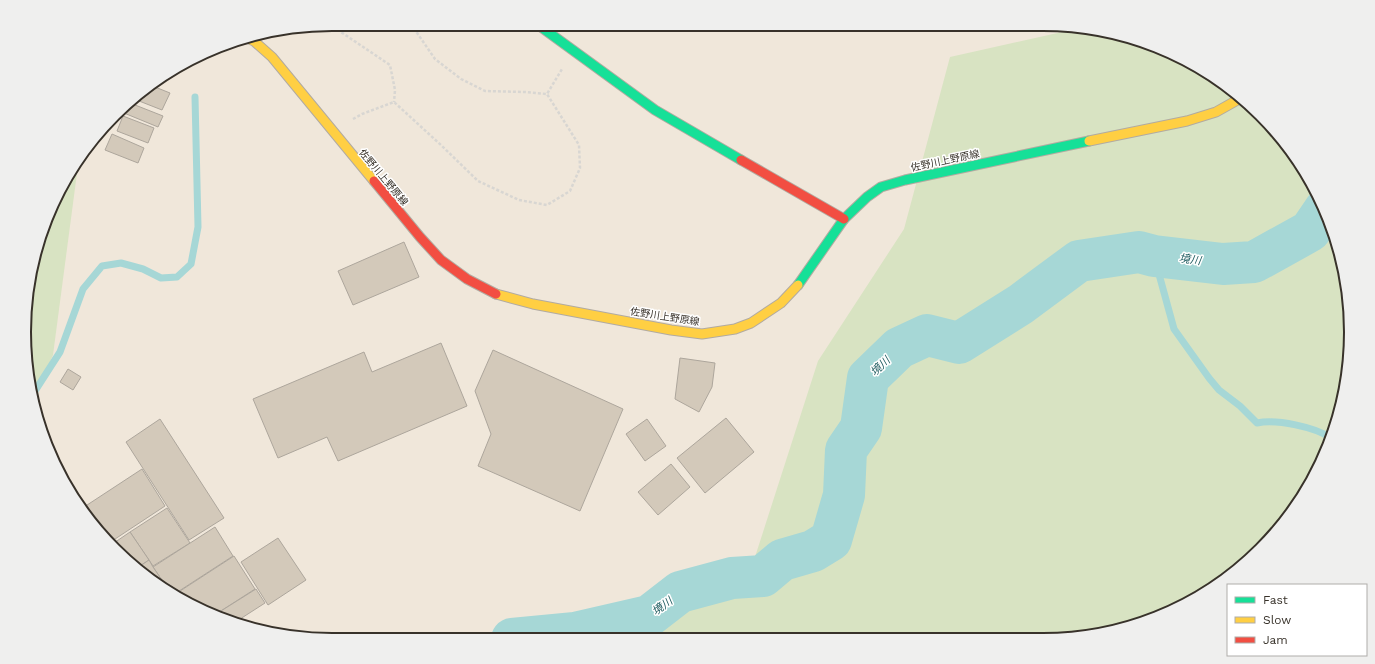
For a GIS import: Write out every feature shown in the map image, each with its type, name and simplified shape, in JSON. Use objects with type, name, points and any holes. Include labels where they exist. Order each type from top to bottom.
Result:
[{"type":"main road","points":[[546,31],[655,110],[844,219]]},
{"type":"main road","name":"佐野川上野原線","points":[[254,41],[272,57],[440,260],[467,279],[499,295],[533,304],[671,330],[702,334],[735,328],[755,320],[782,303],[796,288],[844,219],[867,197],[881,187],[893,183],[1038,151],[1187,121],[1216,112],[1235,101]]},
{"type":"path","points":[[339,31],[390,65],[395,90],[394,102]]},
{"type":"path","points":[[416,31],[435,59],[461,79],[485,91],[547,94]]},
{"type":"path","points":[[547,94],[572,51]]},
{"type":"path","points":[[394,102],[478,181],[519,200],[547,205],[570,192],[580,168],[579,145],[547,94]]},
{"type":"path","points":[[332,131],[362,114],[394,102]]},
{"type":"green space","points":[[1062,32],[1121,41],[1158,54],[1194,71],[1226,93],[1256,119],[1282,149],[1304,182],[1328,235],[1338,273],[1344,332],[1338,391],[1328,429],[1304,482],[1282,515],[1256,545],[1226,571],[1194,593],[1140,617],[1102,627],[1043,633],[537,633],[745,588],[818,361],[904,229],[950,57]]},
{"type":"green space","points":[[77,172],[53,355],[37,391],[31,332],[37,273],[41,254],[54,217],[71,181]]},
{"type":"building","points":[[157,88],[170,93],[162,110],[140,101]]},
{"type":"building","points":[[135,105],[163,116],[158,127],[125,114]]},
{"type":"building","points":[[123,116],[154,128],[148,143],[117,131]]},
{"type":"building","points":[[112,134],[144,148],[138,163],[105,150]]},
{"type":"building","points":[[404,242],[419,277],[353,305],[338,271]]},
{"type":"building","points":[[441,343],[467,406],[338,461],[327,437],[278,458],[253,399],[364,352],[372,372]]},
{"type":"building","points":[[493,350],[623,409],[580,511],[478,466],[491,434],[475,391]]},
{"type":"building","points":[[680,358],[715,363],[712,387],[699,412],[675,399]]},
{"type":"building","points":[[68,369],[81,377],[73,390],[60,382]]},
{"type":"building","points":[[726,418],[754,452],[705,493],[677,458]]},
{"type":"building","points":[[160,419],[224,518],[189,540],[126,442]]},
{"type":"building","points":[[647,419],[666,446],[645,461],[626,434]]},
{"type":"building","points":[[671,464],[690,487],[658,515],[638,492]]},
{"type":"building","points":[[142,469],[165,506],[114,540],[86,505]]},
{"type":"building","points":[[167,508],[190,543],[153,566],[130,532]]},
{"type":"building","points":[[215,527],[233,556],[179,591],[162,580],[153,567]]},
{"type":"building","points":[[130,532],[149,560],[142,565],[116,542]]},
{"type":"building","points":[[278,538],[306,580],[268,605],[241,562]]},
{"type":"building","points":[[234,556],[255,589],[220,611],[179,592]]},
{"type":"building","points":[[149,560],[162,580],[149,571],[142,565]]},
{"type":"building","points":[[256,589],[265,603],[241,619],[220,611]]},
{"type":"waterway","points":[[37,388],[60,352],[83,289],[102,266],[121,263],[143,269],[161,278],[177,277],[191,264],[198,227],[195,97]]},
{"type":"waterway","name":"境川","points":[[575,633],[649,616],[680,592],[732,578],[763,576],[782,560],[813,551],[831,540],[844,495],[846,450],[861,428],[868,378],[899,348],[927,335],[959,343],[1021,304],[1079,261],[1139,252],[1154,256],[1223,264],[1254,262],[1310,231],[1320,216]]},
{"type":"waterway","points":[[1154,256],[1174,329],[1219,390],[1240,406],[1257,423],[1285,423],[1306,427],[1326,435]]},
{"type":"traffic: fast","points":[[547,31],[655,110],[741,160]]},
{"type":"traffic: fast","points":[[798,285],[844,219],[867,197],[881,187],[905,180],[1089,141]]},
{"type":"traffic: slow","points":[[254,41],[272,57],[374,181]]},
{"type":"traffic: slow","points":[[1089,141],[1187,121],[1216,112],[1235,101]]},
{"type":"traffic: slow","points":[[496,294],[533,304],[671,330],[702,334],[735,329],[751,323],[781,303],[798,285]]},
{"type":"traffic: jam","points":[[741,160],[844,219]]},
{"type":"traffic: jam","points":[[374,181],[441,260],[467,279],[496,294]]}]
